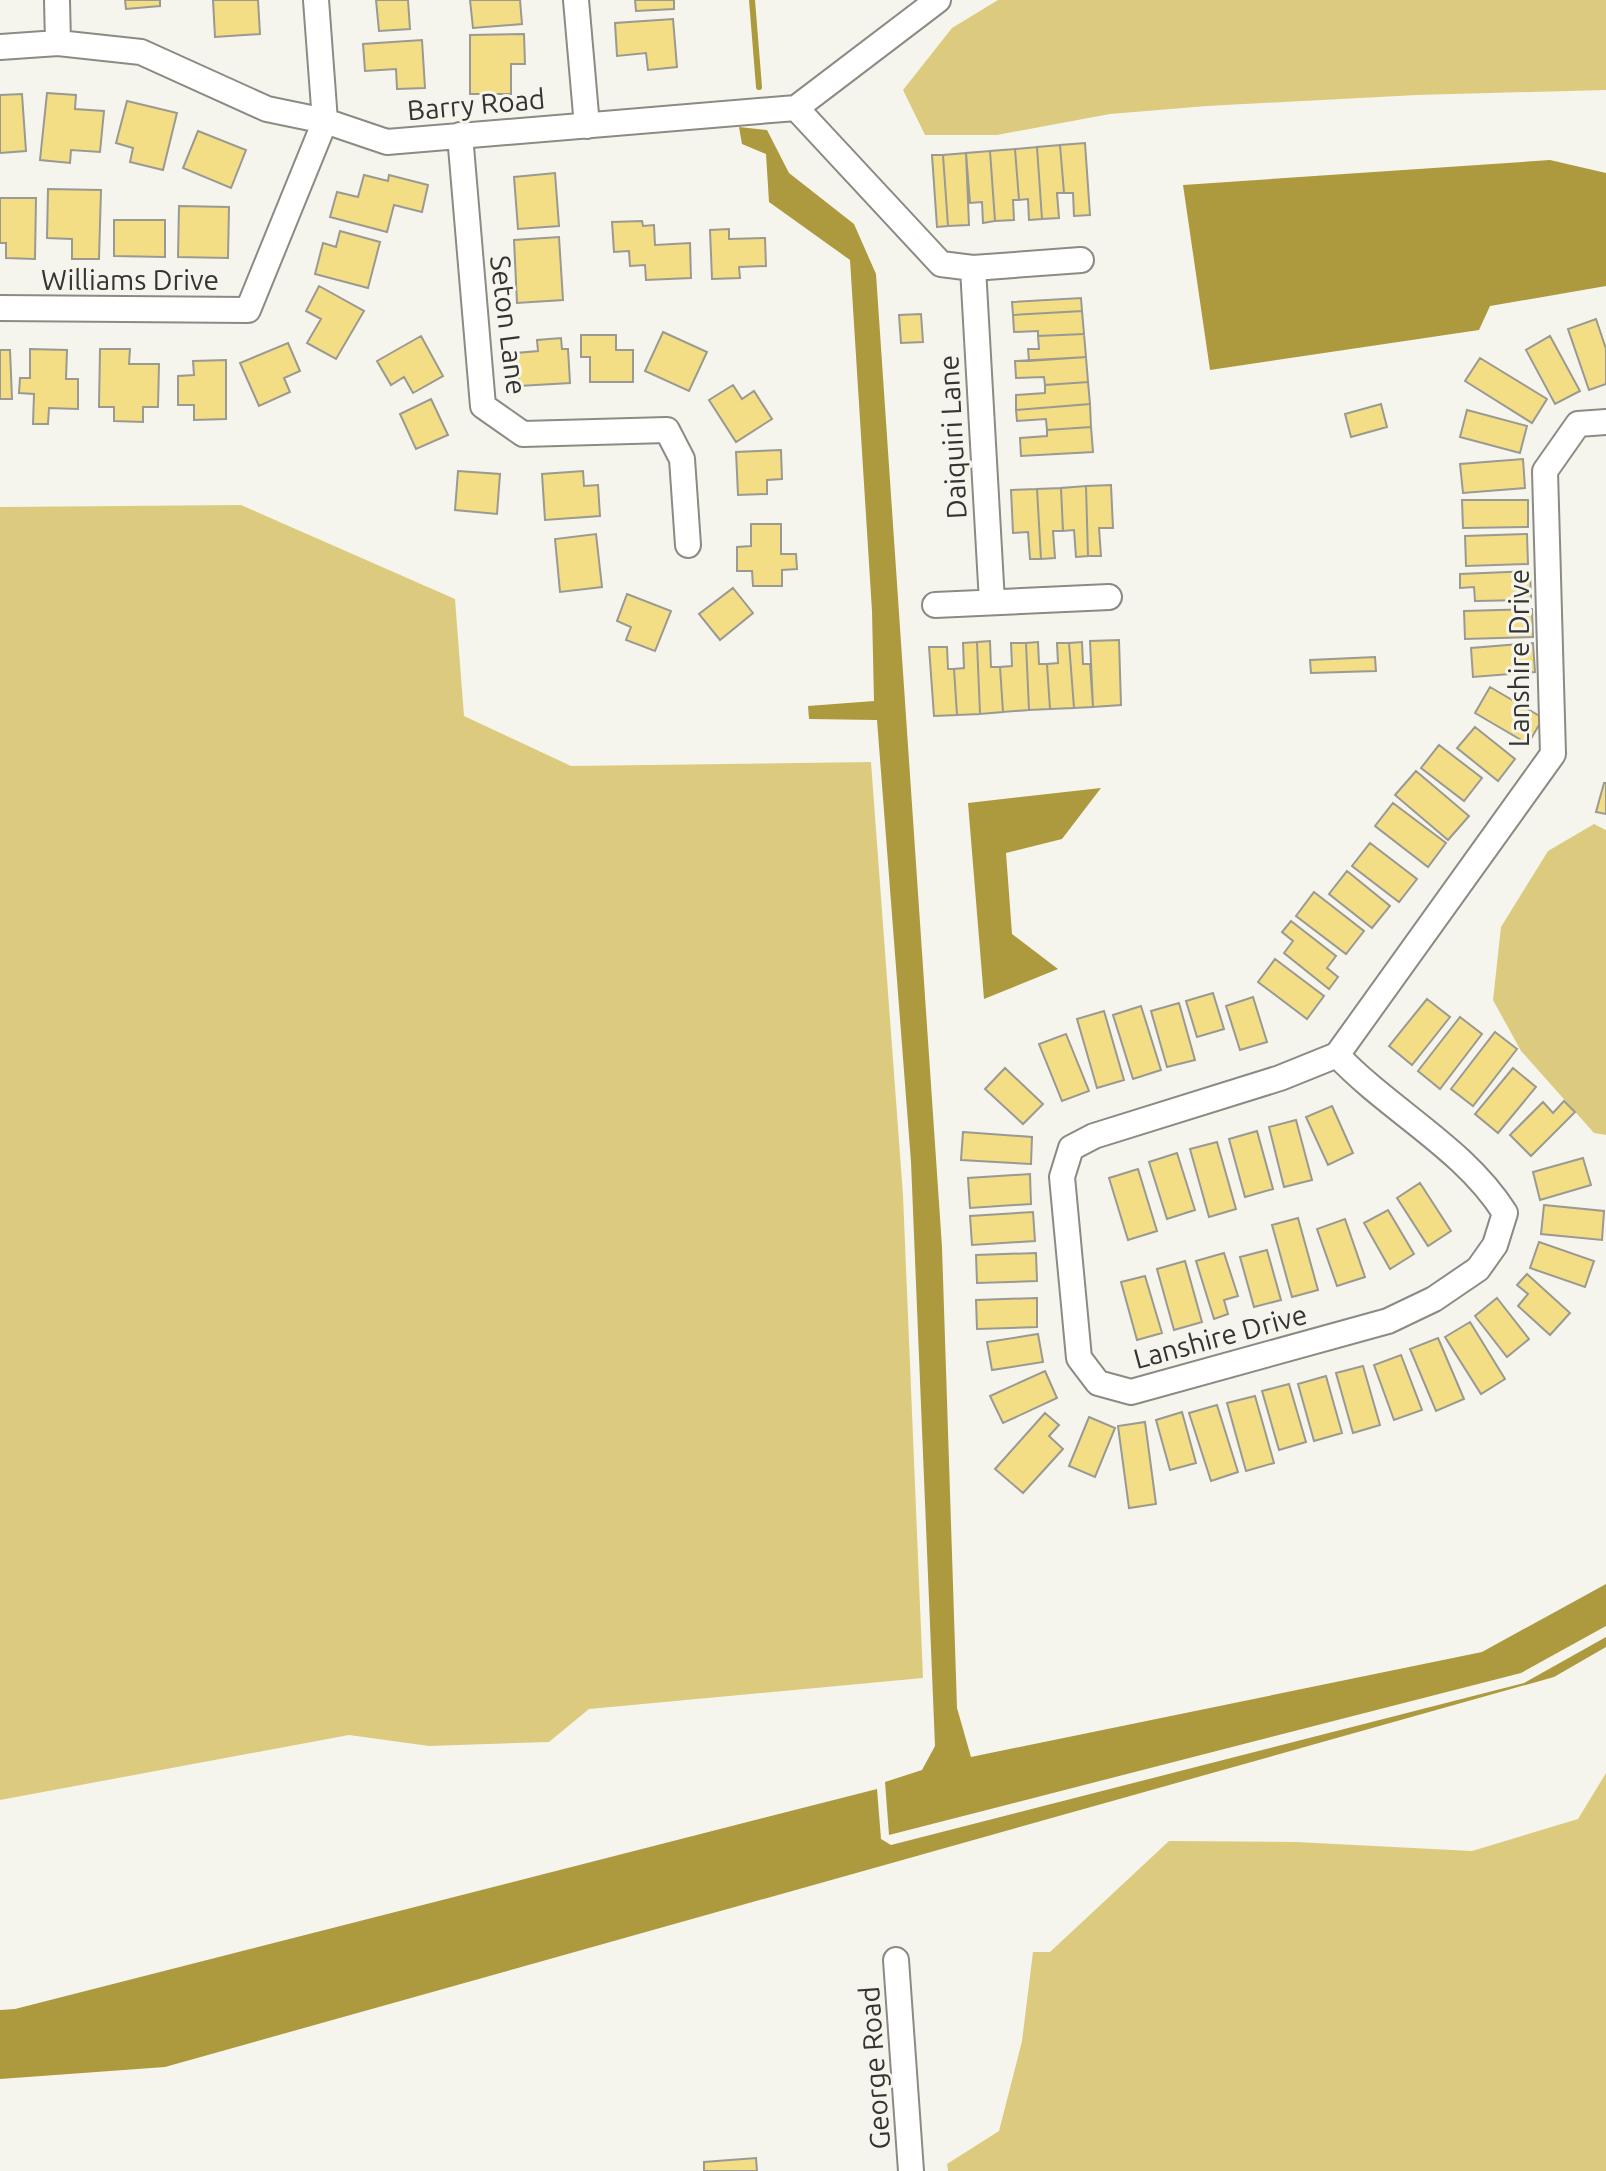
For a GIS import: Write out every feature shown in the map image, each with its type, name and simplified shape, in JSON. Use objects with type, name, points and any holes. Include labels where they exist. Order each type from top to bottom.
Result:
[{"type":"street","points":[[57,0],[58,43]]},
{"type":"street","points":[[316,0],[325,121]]},
{"type":"street","points":[[576,0],[587,126]]},
{"type":"street","points":[[938,0],[796,108],[941,264],[973,268],[1081,260]]},
{"type":"street","name":"Barry Road","points":[[0,47],[58,43],[141,52],[267,109],[325,121],[387,142],[796,108]]},
{"type":"street","name":"Williams Drive","points":[[0,308],[248,310],[325,121]]},
{"type":"street","name":"Seton Lane","points":[[460,135],[483,406],[523,434],[667,430],[682,459],[688,545]]},
{"type":"street","name":"Daiquiri Lane","points":[[973,268],[992,602]]},
{"type":"street","name":"Lanshire Drive","points":[[1337,1055],[1357,1077],[1487,1184],[1505,1213],[1495,1245],[1478,1269],[1434,1299],[1388,1321],[1131,1392],[1098,1383],[1079,1358],[1062,1177],[1071,1148],[1094,1136],[1280,1078],[1337,1055],[1553,754],[1545,471],[1578,424],[1606,422]]},
{"type":"street","points":[[935,605],[1109,597]]},
{"type":"street","name":"George Road","points":[[896,1960],[911,2171]]},
{"type":"shaded area","points":[[998,0],[1606,0],[1606,90],[1417,95],[1207,106],[1110,114],[997,135],[925,135],[903,90],[952,28]]},
{"type":"shaded area","points":[[739,127],[767,130],[789,173],[854,224],[876,274],[942,1247],[957,1708],[971,1757],[1482,1652],[1606,1584],[1606,1626],[1521,1673],[889,1835],[885,1782],[922,1770],[935,1746],[911,1162],[877,720],[809,719],[808,706],[874,701],[872,611],[850,260],[769,202],[766,154],[742,144]]},
{"type":"shaded area","points":[[1550,160],[1606,173],[1606,286],[1490,306],[1479,330],[1210,370],[1183,185]]},
{"type":"shaded area","points":[[241,505],[455,599],[464,716],[571,766],[871,762],[903,1195],[923,1678],[589,1709],[549,1742],[429,1746],[349,1735],[0,1800],[0,507]]},
{"type":"shaded area","points":[[1101,788],[1062,839],[1006,853],[1012,934],[1058,969],[984,999],[968,803]]},
{"type":"shaded area","points":[[1594,824],[1606,830],[1606,1135],[1594,1133],[1521,1051],[1493,1000],[1501,927],[1548,851]]},
{"type":"shaded area","points":[[1606,1637],[1606,1647],[1554,1677],[165,2067],[0,2079],[0,2010],[15,2009],[877,1789],[881,1839],[891,1845],[1524,1683]]},
{"type":"shaded area","points":[[1606,1773],[1606,2171],[948,2171],[947,2164],[999,2131],[1022,2041],[1033,1952],[1050,1952],[1169,1841],[1296,1842],[1472,1851],[1578,1819]]},
{"type":"building","points":[[125,0],[160,0],[160,6],[126,9]]},
{"type":"building","points":[[213,0],[258,0],[260,34],[215,37]]},
{"type":"building","points":[[376,0],[408,0],[410,29],[379,31]]},
{"type":"building","points":[[470,0],[520,0],[522,24],[473,28]]},
{"type":"building","points":[[635,0],[674,0],[674,9],[636,11]]},
{"type":"building","points":[[673,19],[677,67],[648,70],[646,53],[617,56],[615,23]]},
{"type":"building","points":[[524,34],[525,64],[511,64],[511,94],[470,94],[470,35]]},
{"type":"building","points":[[422,40],[425,88],[397,89],[396,69],[365,71],[363,44]]},
{"type":"building","points":[[47,93],[76,95],[75,109],[104,111],[100,152],[71,150],[70,163],[40,160]]},
{"type":"building","points":[[22,94],[26,151],[0,153],[0,95]]},
{"type":"building","points":[[127,101],[177,113],[163,170],[130,162],[133,148],[116,143]]},
{"type":"building","points":[[198,131],[246,150],[231,188],[183,168]]},
{"type":"building","points":[[1085,143],[1090,215],[1074,216],[1073,193],[1064,193],[1060,145]]},
{"type":"building","points":[[1060,145],[1064,193],[1057,193],[1059,218],[1042,219],[1037,147]]},
{"type":"building","points":[[1037,147],[1042,219],[1029,220],[1028,199],[1019,200],[1015,149]]},
{"type":"building","points":[[1015,149],[1019,200],[1013,200],[1014,220],[995,221],[990,151]]},
{"type":"building","points":[[990,151],[995,221],[983,223],[982,202],[970,203],[966,153]]},
{"type":"building","points":[[966,153],[969,225],[948,226],[943,155]]},
{"type":"building","points":[[932,155],[943,155],[948,226],[937,227]]},
{"type":"building","points":[[555,173],[559,226],[518,229],[514,177]]},
{"type":"building","points":[[364,175],[388,181],[389,175],[428,185],[422,212],[394,205],[387,232],[330,217],[337,192],[358,197]]},
{"type":"building","points":[[48,189],[101,190],[99,259],[72,259],[72,239],[47,238]]},
{"type":"building","points":[[0,198],[36,198],[35,259],[6,258],[6,243],[0,243]]},
{"type":"building","points":[[179,206],[229,207],[228,258],[178,257]]},
{"type":"building","points":[[114,220],[165,220],[165,257],[114,256]]},
{"type":"building","points":[[642,221],[643,226],[654,225],[655,245],[690,243],[691,278],[646,280],[645,265],[630,266],[629,251],[614,252],[612,222]]},
{"type":"building","points":[[729,229],[729,239],[765,238],[766,266],[739,267],[740,278],[712,279],[710,230]]},
{"type":"building","points":[[340,231],[380,242],[368,288],[315,274],[323,243],[336,247]]},
{"type":"building","points":[[559,237],[563,300],[517,303],[514,240]]},
{"type":"building","points":[[319,286],[364,311],[336,359],[307,343],[321,319],[306,311]]},
{"type":"building","points":[[1081,298],[1082,311],[1013,315],[1012,302]]},
{"type":"building","points":[[1082,311],[1084,334],[1038,336],[1038,331],[1014,332],[1013,315]]},
{"type":"building","points":[[921,314],[923,342],[901,343],[899,315]]},
{"type":"building","points":[[1596,319],[1606,349],[1606,384],[1589,390],[1568,329]]},
{"type":"building","points":[[663,332],[707,352],[689,391],[645,371]]},
{"type":"building","points":[[1084,334],[1086,357],[1029,361],[1028,349],[1039,349],[1038,336]]},
{"type":"building","points":[[581,335],[616,335],[616,350],[633,350],[633,382],[590,382],[590,357],[581,357]]},
{"type":"building","points":[[421,336],[443,376],[413,393],[404,377],[391,385],[377,361]]},
{"type":"building","points":[[1550,336],[1580,391],[1555,404],[1526,350]]},
{"type":"building","points":[[561,338],[562,349],[568,349],[570,383],[519,386],[516,353],[538,351],[537,340]]},
{"type":"building","points":[[288,343],[300,371],[284,378],[290,392],[259,406],[240,363]]},
{"type":"building","points":[[30,349],[67,350],[66,379],[78,379],[78,409],[49,408],[48,424],[33,424],[34,394],[19,393],[20,378],[30,378]]},
{"type":"building","points":[[100,349],[130,349],[129,364],[159,364],[158,407],[143,407],[143,422],[114,421],[114,407],[99,407]]},
{"type":"building","points":[[0,350],[10,350],[12,399],[0,399]]},
{"type":"building","points":[[1086,357],[1088,382],[1045,385],[1044,377],[1016,378],[1015,361]]},
{"type":"building","points":[[1480,358],[1547,399],[1532,423],[1465,381]]},
{"type":"building","points":[[226,360],[226,419],[194,420],[194,405],[178,405],[178,376],[194,375],[193,361]]},
{"type":"building","points":[[1088,382],[1090,404],[1016,410],[1016,395],[1045,393],[1045,385]]},
{"type":"building","points":[[733,385],[742,399],[754,391],[772,419],[736,442],[709,400]]},
{"type":"building","points":[[431,399],[448,435],[416,449],[400,414]]},
{"type":"building","points":[[1090,404],[1091,427],[1047,430],[1046,419],[1017,421],[1016,410]]},
{"type":"building","points":[[1381,404],[1387,427],[1351,437],[1345,414]]},
{"type":"building","points":[[1467,410],[1527,426],[1520,453],[1460,437]]},
{"type":"building","points":[[1091,427],[1093,452],[1021,456],[1020,438],[1047,436],[1047,430]]},
{"type":"building","points":[[781,450],[782,479],[767,480],[767,494],[738,495],[736,452]]},
{"type":"building","points":[[1523,459],[1525,488],[1463,493],[1460,464]]},
{"type":"building","points":[[458,471],[500,474],[497,514],[455,510]]},
{"type":"building","points":[[583,471],[584,486],[598,485],[600,516],[545,520],[542,474]]},
{"type":"building","points":[[1111,485],[1113,528],[1099,528],[1101,556],[1088,556],[1086,486]]},
{"type":"building","points":[[1086,486],[1088,556],[1076,557],[1074,530],[1063,531],[1061,488]]},
{"type":"building","points":[[1061,488],[1063,531],[1053,531],[1055,558],[1041,559],[1037,489]]},
{"type":"building","points":[[1037,489],[1041,559],[1030,559],[1028,532],[1013,533],[1011,490]]},
{"type":"building","points":[[1462,500],[1528,500],[1528,527],[1463,528]]},
{"type":"building","points":[[751,524],[781,524],[781,554],[796,554],[797,569],[782,570],[782,586],[753,586],[752,571],[737,571],[737,547],[751,546]]},
{"type":"building","points":[[596,534],[602,587],[560,592],[555,539]]},
{"type":"building","points":[[1527,534],[1528,564],[1466,566],[1465,536]]},
{"type":"building","points":[[1530,571],[1531,600],[1475,601],[1474,587],[1460,588],[1460,574]]},
{"type":"building","points":[[733,588],[753,613],[720,640],[699,614]]},
{"type":"building","points":[[627,594],[671,611],[655,651],[626,640],[631,627],[617,621]]},
{"type":"building","points":[[1532,609],[1533,637],[1465,639],[1464,611]]},
{"type":"building","points":[[1119,640],[1121,705],[1093,707],[1090,641]]},
{"type":"building","points":[[990,641],[991,667],[1000,667],[1003,712],[980,714],[977,642]]},
{"type":"building","points":[[977,642],[980,714],[957,715],[954,669],[964,668],[963,643]]},
{"type":"building","points":[[1038,642],[1039,664],[1047,664],[1050,709],[1029,710],[1026,643]]},
{"type":"building","points":[[1082,642],[1083,664],[1090,664],[1093,707],[1074,708],[1069,643]]},
{"type":"building","points":[[1011,643],[1026,643],[1029,710],[1003,712],[1000,667],[1012,666]]},
{"type":"building","points":[[1057,643],[1069,643],[1074,708],[1050,709],[1047,664],[1058,663]]},
{"type":"building","points":[[1533,643],[1535,672],[1473,677],[1471,648]]},
{"type":"building","points":[[929,647],[947,647],[948,669],[954,669],[957,715],[934,716]]},
{"type":"building","points":[[1375,657],[1376,671],[1311,673],[1310,660]]},
{"type":"building","points":[[1490,687],[1543,718],[1528,744],[1475,713]]},
{"type":"building","points":[[1475,727],[1515,759],[1498,781],[1457,748]]},
{"type":"building","points":[[1439,745],[1482,778],[1464,801],[1421,768]]},
{"type":"building","points":[[1416,771],[1469,816],[1448,840],[1395,795]]},
{"type":"building","points":[[1606,783],[1606,814],[1596,812]]},
{"type":"building","points":[[1393,803],[1446,843],[1428,867],[1375,826]]},
{"type":"building","points":[[1370,843],[1417,879],[1399,902],[1352,866]]},
{"type":"building","points":[[1347,871],[1390,906],[1372,928],[1329,894]]},
{"type":"building","points":[[1314,892],[1364,931],[1346,954],[1296,916]]},
{"type":"building","points":[[1291,921],[1336,956],[1327,968],[1338,977],[1329,989],[1284,953],[1293,941],[1282,932]]},
{"type":"building","points":[[1275,959],[1324,996],[1307,1019],[1258,982]]},
{"type":"building","points":[[1213,993],[1224,1029],[1197,1037],[1186,1001]]},
{"type":"building","points":[[1253,997],[1267,1042],[1240,1050],[1226,1006]]},
{"type":"building","points":[[1427,999],[1450,1017],[1412,1065],[1389,1046]]},
{"type":"building","points":[[1179,1003],[1195,1060],[1167,1067],[1151,1011]]},
{"type":"building","points":[[1141,1006],[1161,1070],[1133,1079],[1113,1015]]},
{"type":"building","points":[[1104,1011],[1124,1080],[1097,1088],[1077,1019]]},
{"type":"building","points":[[1460,1017],[1482,1034],[1440,1089],[1418,1071]]},
{"type":"building","points":[[1495,1032],[1517,1049],[1473,1106],[1451,1089]]},
{"type":"building","points":[[1066,1034],[1089,1091],[1062,1101],[1039,1044]]},
{"type":"building","points":[[1005,1068],[1043,1104],[1023,1124],[985,1089]]},
{"type":"building","points":[[1513,1068],[1536,1087],[1498,1133],[1475,1114]]},
{"type":"building","points":[[1564,1101],[1575,1112],[1531,1156],[1510,1135],[1543,1102],[1553,1113]]},
{"type":"building","points":[[1332,1106],[1353,1153],[1328,1165],[1306,1117]]},
{"type":"building","points":[[1296,1120],[1312,1180],[1284,1187],[1269,1127]]},
{"type":"building","points":[[1257,1131],[1273,1189],[1245,1197],[1229,1139]]},
{"type":"building","points":[[963,1132],[1032,1137],[1031,1164],[961,1160]]},
{"type":"building","points":[[1217,1142],[1236,1209],[1209,1217],[1190,1149]]},
{"type":"building","points":[[1177,1153],[1195,1210],[1167,1219],[1149,1162]]},
{"type":"building","points":[[1583,1158],[1591,1185],[1540,1200],[1533,1172]]},
{"type":"building","points":[[1138,1169],[1157,1231],[1128,1240],[1109,1178]]},
{"type":"building","points":[[1030,1174],[1031,1204],[970,1208],[968,1178]]},
{"type":"building","points":[[1420,1183],[1451,1231],[1428,1246],[1397,1198]]},
{"type":"building","points":[[1544,1205],[1604,1211],[1602,1240],[1541,1234]]},
{"type":"building","points":[[1388,1210],[1414,1254],[1390,1269],[1364,1223]]},
{"type":"building","points":[[1033,1212],[1035,1241],[972,1245],[970,1216]]},
{"type":"building","points":[[1298,1218],[1318,1290],[1292,1297],[1272,1225]]},
{"type":"building","points":[[1345,1219],[1365,1277],[1337,1286],[1317,1229]]},
{"type":"building","points":[[1539,1242],[1594,1261],[1585,1287],[1530,1268]]},
{"type":"building","points":[[1267,1250],[1281,1300],[1254,1307],[1240,1257]]},
{"type":"building","points":[[1036,1253],[1037,1281],[977,1283],[976,1255]]},
{"type":"building","points":[[1224,1253],[1238,1296],[1224,1300],[1228,1314],[1214,1319],[1196,1261]]},
{"type":"building","points":[[1185,1261],[1202,1322],[1174,1330],[1157,1269]]},
{"type":"building","points":[[1527,1274],[1570,1313],[1550,1335],[1518,1306],[1528,1294],[1517,1285]]},
{"type":"building","points":[[1145,1276],[1162,1333],[1137,1340],[1121,1282]]},
{"type":"building","points":[[1037,1298],[1037,1327],[977,1329],[976,1300]]},
{"type":"building","points":[[1497,1298],[1529,1339],[1507,1357],[1475,1316]]},
{"type":"building","points":[[1470,1322],[1505,1379],[1481,1394],[1445,1337]]},
{"type":"building","points":[[1038,1334],[1043,1362],[992,1370],[987,1342]]},
{"type":"building","points":[[1438,1338],[1464,1399],[1436,1411],[1410,1349]]},
{"type":"building","points":[[1401,1355],[1422,1410],[1394,1420],[1374,1365]]},
{"type":"building","points":[[1363,1366],[1380,1425],[1353,1433],[1336,1373]]},
{"type":"building","points":[[1045,1371],[1057,1398],[1003,1423],[990,1396]]},
{"type":"building","points":[[1326,1376],[1342,1433],[1314,1441],[1298,1384]]},
{"type":"building","points":[[1289,1384],[1306,1442],[1279,1450],[1262,1391]]},
{"type":"building","points":[[1255,1396],[1274,1463],[1246,1471],[1227,1403]]},
{"type":"building","points":[[1217,1405],[1238,1472],[1211,1481],[1189,1413]]},
{"type":"building","points":[[1182,1412],[1196,1463],[1170,1470],[1156,1420]]},
{"type":"building","points":[[1045,1413],[1059,1425],[1049,1436],[1063,1449],[1023,1493],[995,1469]]},
{"type":"building","points":[[1089,1417],[1115,1428],[1095,1477],[1069,1466]]},
{"type":"building","points":[[1145,1422],[1156,1504],[1129,1508],[1118,1426]]},
{"type":"building","points":[[756,2158],[757,2171],[704,2171],[704,2162]]},
{"type":"waterway","points":[[752,0],[759,87]]}]
